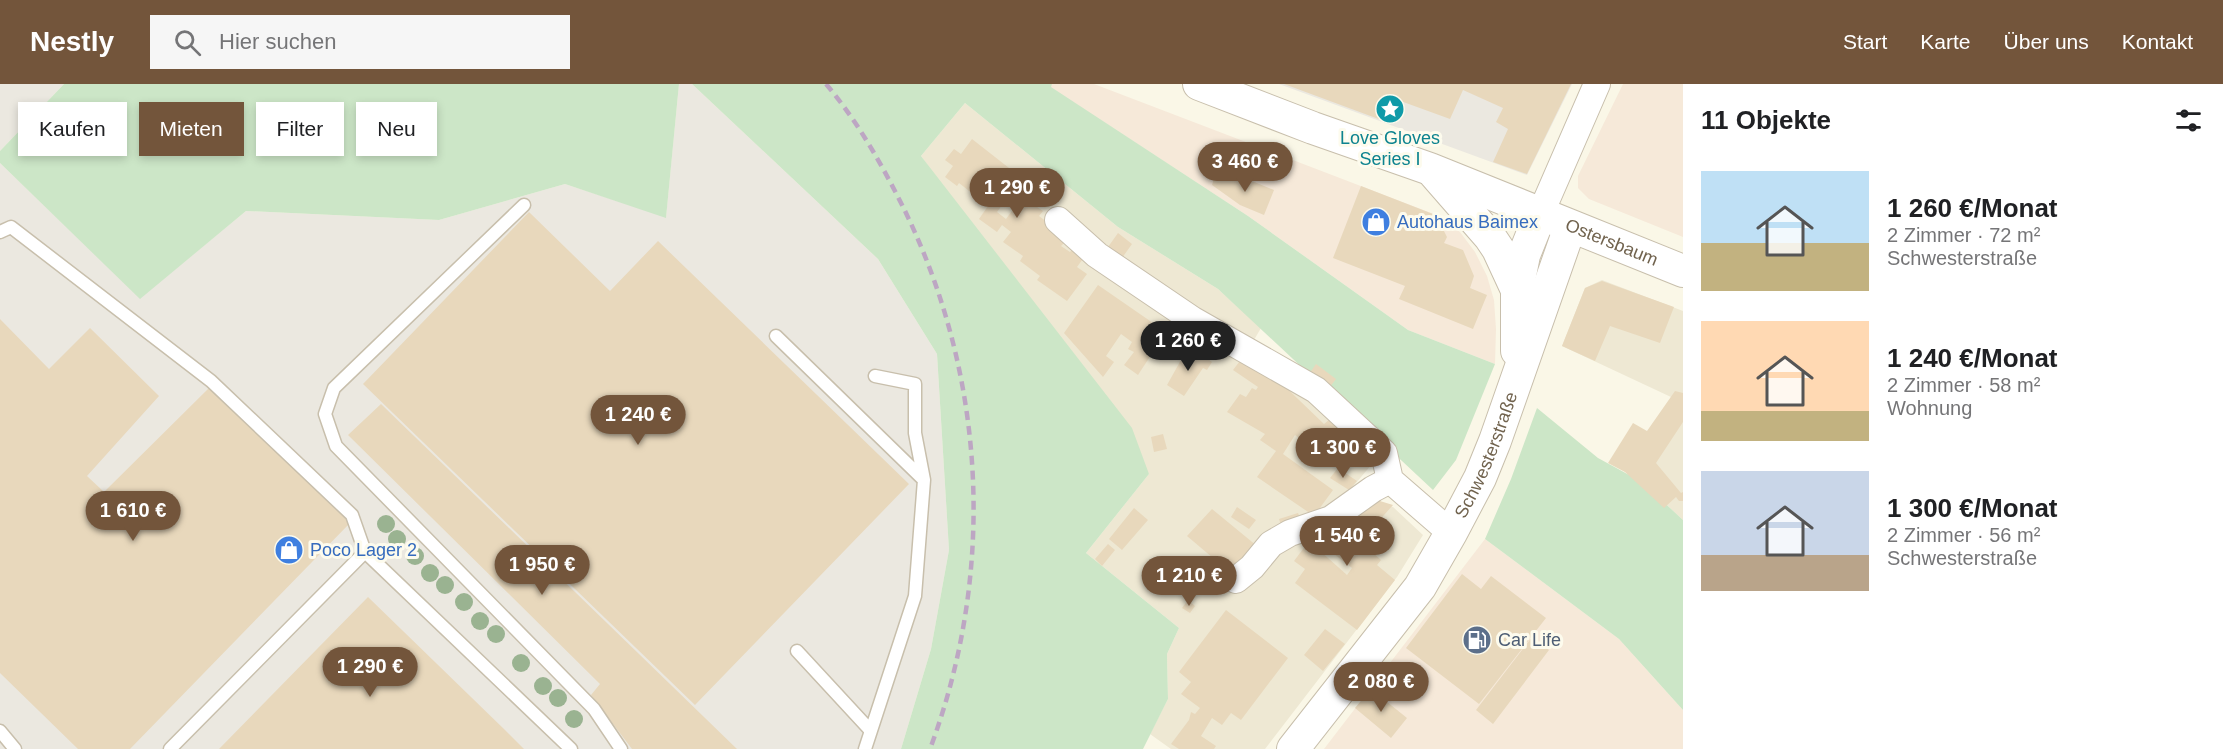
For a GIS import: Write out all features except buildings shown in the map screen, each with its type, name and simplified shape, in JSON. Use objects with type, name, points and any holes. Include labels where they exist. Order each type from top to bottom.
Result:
[{"type":"street","name":"Ostersbaum","points":[[1199,84],[1313,128],[1430,169],[1683,272]]},
{"type":"street","points":[[1540,215],[1597,84]]},
{"type":"street","points":[[1430,169],[1490,237],[1517,290]]},
{"type":"street","name":"Schwesterstraße","points":[[1517,374],[1517,290],[1524,255],[1540,215]]},
{"type":"street","points":[[1058,220],[1097,255],[1192,320],[1316,390],[1384,453],[1390,480],[1373,489],[1331,519],[1290,533],[1271,544],[1252,567],[1236,580]]},
{"type":"street","name":"Schwesterstraße","points":[[1293,749],[1419,587],[1451,533],[1480,478],[1495,441],[1570,226]]},
{"type":"street","name":"Schwesterstraße","points":[[1390,480],[1451,533]]},
{"type":"lane","points":[[524,205],[334,388],[325,414],[336,446],[594,709],[621,749]]},
{"type":"lane","points":[[0,232],[11,227],[211,381],[352,515],[365,552],[571,749]]},
{"type":"lane","points":[[776,336],[924,480]]},
{"type":"lane","points":[[865,749],[915,596],[924,480],[915,433],[915,384],[875,376]]},
{"type":"lane","points":[[170,749],[365,552]]},
{"type":"lane","points":[[797,651],[870,730]]},
{"type":"lane","points":[[0,731],[15,749]]},
{"type":"shaded area","points":[[0,84],[64,84],[47,102],[18,102],[18,132],[0,151]]},
{"type":"shaded area","points":[[679,84],[692,84],[878,259],[937,354],[949,550],[931,649],[901,749],[0,749],[0,163],[140,298],[246,211],[439,220],[565,184],[666,217]]},
{"type":"shaded area","points":[[1052,84],[1094,84],[1439,216],[1460,232],[1475,252],[1487,276],[1494,300],[1495,364],[1408,330],[1248,216],[1050,87]]},
{"type":"shaded area","points":[[1279,84],[1572,84],[1527,175]]},
{"type":"shaded area","points":[[1623,84],[1683,84],[1683,237],[1589,199],[1578,188],[1578,176]]},
{"type":"shaded area","points":[[965,103],[1118,227],[1218,289],[1261,328],[1244,357],[1316,400],[1377,458],[1351,489],[1393,507],[1423,535],[1397,577],[1265,749],[1171,749],[1150,734],[1168,699],[1167,654],[1179,628],[1086,553],[1149,474],[921,156]]},
{"type":"shaded area","points":[[1602,280],[1683,311],[1683,520],[1642,482],[1671,397],[1562,346],[1585,288]]},
{"type":"shaded area","points":[[1485,539],[1619,639],[1683,710],[1683,749],[1324,749]]},
{"type":"green space","points":[[64,84],[679,84],[666,218],[565,184],[439,220],[246,211],[140,299],[0,163],[0,151],[18,132],[18,156],[127,156],[127,102],[47,102]]},
{"type":"green space","points":[[692,84],[1052,84],[1051,87],[1248,216],[1408,330],[1495,364],[1456,460],[1433,490],[1218,289],[1118,227],[965,103],[921,156],[1132,428],[1149,474],[1086,553],[1179,628],[1167,654],[1168,699],[1143,749],[901,749],[931,649],[949,550],[937,354],[878,259]]},
{"type":"green space","points":[[1537,408],[1598,458],[1642,482],[1683,520],[1683,710],[1619,639],[1485,539],[1511,479]]},
{"type":"railway","points":[[826,84],[855,123],[881,166],[927,261],[949,329],[964,398],[972,468],[973,539],[966,610],[952,680],[930,749]]},
{"type":"place","name":"Love Gloves Series I","points":[[1390,109]]},
{"type":"place","name":"Autohaus Baimex","points":[[1376,222]]},
{"type":"place","name":"Poco Lager 2","points":[[289,550]]},
{"type":"place","name":"Car Life","points":[[1477,640]]}]
